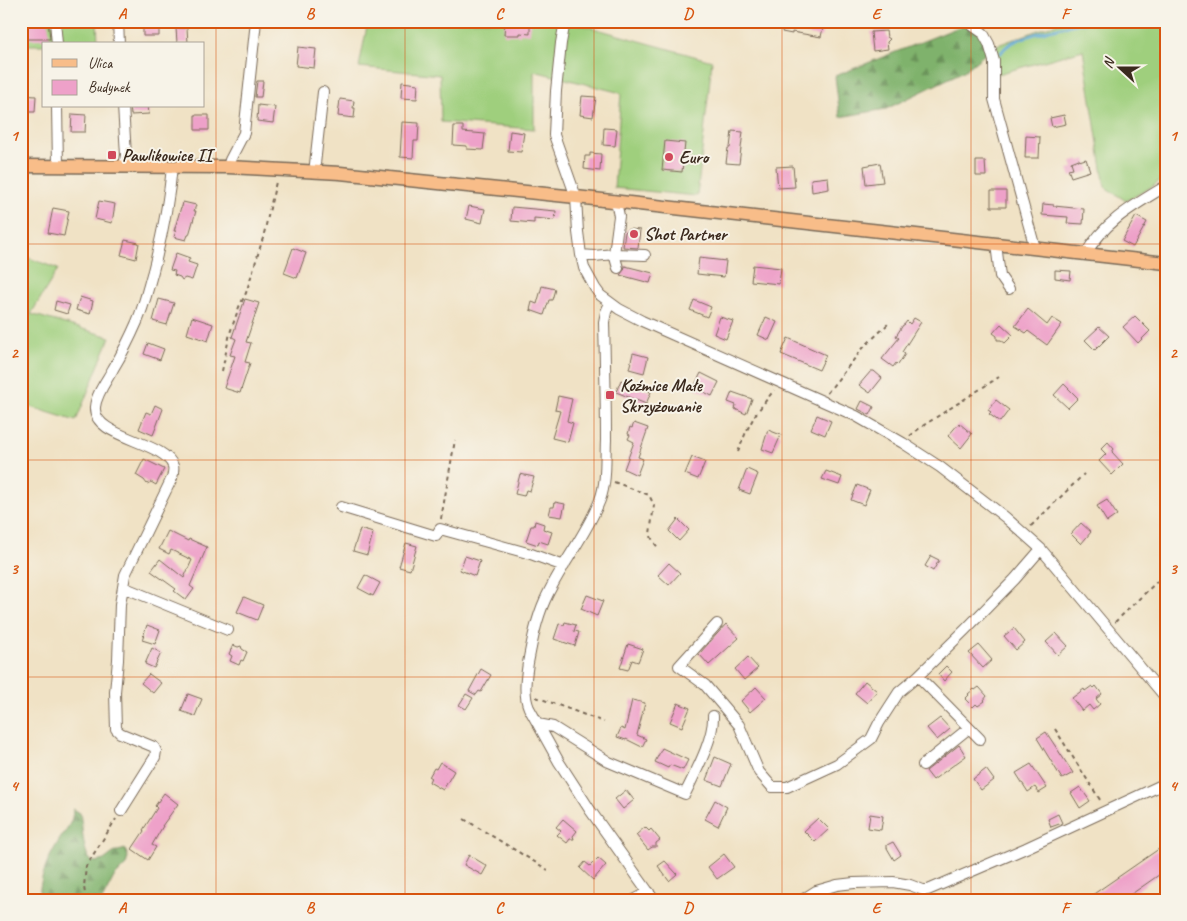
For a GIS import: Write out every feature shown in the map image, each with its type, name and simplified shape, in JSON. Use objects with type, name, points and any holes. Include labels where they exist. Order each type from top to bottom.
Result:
[{"type":"main road","points":[[21,166],[228,167],[340,172],[1166,263]]},
{"type":"street","points":[[55,21],[57,42]]},
{"type":"street","points":[[118,21],[119,42]]},
{"type":"street","points":[[228,167],[244,133],[256,21]]},
{"type":"street","points":[[565,21],[556,91],[554,135],[576,198],[578,232],[584,268],[600,294],[619,309],[642,321],[856,416],[940,467],[1005,517],[1041,549],[1166,698]]},
{"type":"street","points":[[966,21],[983,33],[989,44],[994,61],[994,99],[1034,248]]},
{"type":"street","points":[[316,171],[315,164],[323,92]]},
{"type":"street","points":[[58,108],[58,166]]},
{"type":"street","points":[[123,108],[126,155],[124,167]]},
{"type":"street","points":[[121,811],[155,757],[156,751],[154,747],[120,733],[116,729],[115,692],[120,604],[126,575],[172,478],[173,467],[168,459],[158,452],[108,428],[100,422],[96,415],[95,407],[99,394],[127,345],[146,299],[166,215],[172,166]]},
{"type":"street","points":[[1084,255],[1108,225],[1132,207],[1166,186]]},
{"type":"street","points":[[616,202],[619,216],[614,254],[618,268]]},
{"type":"street","points":[[996,244],[1000,276],[1009,289]]},
{"type":"street","points":[[581,255],[614,254],[645,256]]},
{"type":"street","points":[[610,303],[604,322],[605,478],[600,500],[594,513],[545,600],[538,618],[529,659],[525,695],[529,708],[559,762],[590,810],[651,896],[634,900]]},
{"type":"street","points":[[341,507],[436,536],[440,529],[531,554],[564,566]]},
{"type":"street","points":[[717,624],[679,666],[705,685],[739,725],[759,772],[772,787],[787,787],[837,764],[871,740],[879,723],[899,692],[918,676],[1015,579],[1041,549]]},
{"type":"street","points":[[123,586],[228,630]]},
{"type":"street","points":[[918,676],[980,739]]},
{"type":"street","points":[[538,724],[553,727],[609,762],[685,794],[701,760],[713,725],[713,716]]},
{"type":"street","points":[[923,765],[969,728]]},
{"type":"street","points":[[802,900],[816,891],[837,885],[854,883],[892,882],[928,890],[1026,848],[1166,783]]},
{"type":"path","points":[[222,371],[230,333],[246,293],[263,238],[278,170]]},
{"type":"path","points":[[821,400],[864,347],[890,322]]},
{"type":"path","points":[[903,443],[921,427],[999,376]]},
{"type":"path","points":[[738,452],[755,415],[780,382]]},
{"type":"path","points":[[440,529],[455,440]]},
{"type":"path","points":[[1024,533],[1084,474]]},
{"type":"path","points":[[605,478],[649,495],[654,505],[650,534],[659,548]]},
{"type":"path","points":[[1108,629],[1166,573]]},
{"type":"path","points":[[525,695],[537,697],[604,722]]},
{"type":"path","points":[[1056,729],[1107,810]]},
{"type":"path","points":[[86,900],[84,887],[86,866],[121,811]]},
{"type":"path","points":[[464,819],[548,870]]},
{"type":"green space","points":[[21,21],[97,21],[98,42],[42,42],[42,45],[21,45]]},
{"type":"green space","points":[[368,21],[568,21],[712,61],[697,196],[614,188],[621,93],[534,71],[534,129],[441,122],[440,75],[359,67]]},
{"type":"green space","points":[[974,21],[995,46],[964,71],[886,109],[840,117],[835,76]]},
{"type":"green space","points":[[1064,21],[1166,21],[1166,173],[1155,185],[1126,201],[1105,187],[1083,50],[998,74],[995,46]]},
{"type":"green space","points":[[21,255],[58,269],[31,314],[110,337],[76,421],[21,404]]},
{"type":"green space","points":[[73,809],[80,813],[84,843],[90,861],[102,861],[117,851],[125,849],[128,857],[126,865],[114,877],[102,900],[39,900],[40,885],[47,864],[53,850],[70,824]]},
{"type":"building","points":[[21,21],[48,21],[50,39],[21,39]]},
{"type":"building","points":[[143,21],[159,21],[159,36],[143,36]]},
{"type":"building","points":[[505,21],[530,23],[530,34],[504,35]]},
{"type":"building","points":[[808,21],[824,23],[821,37],[782,32],[784,23],[807,28]]},
{"type":"building","points":[[176,28],[187,28],[188,42],[177,42]]},
{"type":"building","points":[[886,31],[887,37],[890,39],[887,42],[888,49],[873,51],[871,32]]},
{"type":"building","points":[[298,47],[316,49],[314,68],[296,66]]},
{"type":"building","points":[[257,81],[263,81],[261,97],[255,97]]},
{"type":"building","points":[[402,82],[418,84],[417,99],[401,98]]},
{"type":"building","points":[[21,95],[36,96],[35,112],[21,112]]},
{"type":"building","points":[[582,96],[596,97],[593,117],[580,115]]},
{"type":"building","points":[[340,99],[354,101],[354,118],[338,116]]},
{"type":"building","points":[[258,105],[275,107],[273,123],[257,121]]},
{"type":"building","points":[[130,108],[148,108],[149,114],[131,115]]},
{"type":"building","points":[[72,114],[86,115],[85,132],[71,132]]},
{"type":"building","points":[[195,115],[209,115],[209,130],[195,130]]},
{"type":"building","points":[[1064,115],[1066,124],[1052,127],[1050,118]]},
{"type":"building","points":[[402,122],[419,123],[418,141],[414,141],[413,158],[400,157]]},
{"type":"building","points":[[454,126],[463,126],[463,132],[485,134],[483,150],[467,149],[467,146],[453,145]]},
{"type":"building","points":[[604,128],[617,129],[615,146],[603,145]]},
{"type":"building","points":[[510,131],[524,133],[521,152],[508,151]]},
{"type":"building","points":[[732,131],[743,132],[739,164],[726,163]]},
{"type":"building","points":[[1026,136],[1040,137],[1039,158],[1025,158]]},
{"type":"building","points":[[665,141],[685,143],[682,172],[662,170]]},
{"type":"building","points":[[590,153],[601,154],[600,171],[584,169],[585,156],[590,156]]},
{"type":"building","points":[[1079,159],[1079,161],[1086,159],[1090,171],[1071,177],[1068,169],[1073,168],[1071,162]]},
{"type":"building","points":[[976,161],[985,161],[986,176],[976,176]]},
{"type":"building","points":[[880,163],[883,182],[866,184],[864,166]]},
{"type":"building","points":[[793,166],[795,187],[778,188],[776,167]]},
{"type":"building","points":[[828,177],[829,189],[812,192],[811,179]]},
{"type":"building","points":[[991,191],[1006,191],[1006,207],[991,207]]},
{"type":"building","points":[[99,201],[115,204],[112,223],[95,219]]},
{"type":"building","points":[[183,202],[196,205],[194,211],[196,211],[186,240],[174,237]]},
{"type":"building","points":[[1043,204],[1084,209],[1083,224],[1067,223],[1068,217],[1042,215]]},
{"type":"building","points":[[469,206],[485,209],[482,223],[466,219]]},
{"type":"building","points":[[512,207],[556,211],[555,220],[534,218],[534,223],[511,221]]},
{"type":"building","points":[[53,208],[69,211],[64,236],[48,233]]},
{"type":"building","points":[[1136,216],[1147,222],[1133,247],[1122,241]]},
{"type":"building","points":[[629,229],[640,230],[638,248],[623,247],[625,232]]},
{"type":"building","points":[[125,240],[139,243],[136,259],[121,255]]},
{"type":"building","points":[[293,248],[306,253],[297,278],[284,273]]},
{"type":"building","points":[[176,253],[190,258],[188,262],[197,265],[192,280],[185,278],[182,280],[174,275],[175,271],[170,270]]},
{"type":"building","points":[[699,258],[726,261],[724,277],[697,274]]},
{"type":"building","points":[[753,265],[781,268],[779,284],[751,281]]},
{"type":"building","points":[[625,266],[653,273],[650,283],[620,275]]},
{"type":"building","points":[[1055,270],[1071,271],[1070,280],[1055,278]]},
{"type":"building","points":[[542,286],[555,289],[552,300],[549,300],[544,315],[530,310],[532,302],[537,304]]},
{"type":"building","points":[[80,297],[93,301],[90,314],[76,310]]},
{"type":"building","points":[[159,299],[174,303],[167,325],[153,321]]},
{"type":"building","points":[[245,299],[259,303],[246,342],[251,343],[245,362],[250,363],[240,393],[224,388],[235,356],[230,355],[236,339],[232,337]]},
{"type":"building","points":[[694,300],[711,307],[707,317],[690,310]]},
{"type":"building","points":[[56,301],[70,305],[67,314],[54,310]]},
{"type":"building","points":[[1028,309],[1047,325],[1052,318],[1062,324],[1047,345],[1028,331],[1026,333],[1015,326]]},
{"type":"building","points":[[1135,316],[1150,331],[1138,343],[1123,327]]},
{"type":"building","points":[[192,317],[213,324],[208,341],[187,334]]},
{"type":"building","points":[[720,317],[733,321],[726,339],[714,334]]},
{"type":"building","points":[[766,317],[777,322],[769,340],[758,335]]},
{"type":"building","points":[[914,318],[921,322],[902,352],[905,354],[898,365],[896,363],[893,367],[882,359],[899,338],[896,336],[903,325],[907,321],[910,324]]},
{"type":"building","points":[[1001,324],[1013,335],[1005,343],[997,340],[997,336],[993,333]]},
{"type":"building","points":[[1099,327],[1109,336],[1095,350],[1085,340]]},
{"type":"building","points":[[788,338],[826,355],[819,370],[781,354]]},
{"type":"building","points":[[148,343],[164,349],[160,360],[144,354]]},
{"type":"building","points":[[633,353],[648,357],[644,373],[629,369]]},
{"type":"building","points":[[871,371],[874,371],[882,378],[870,393],[859,385]]},
{"type":"building","points":[[701,373],[719,382],[712,396],[694,387]]},
{"type":"building","points":[[621,380],[651,392],[646,404],[616,392]]},
{"type":"building","points":[[1064,384],[1078,398],[1068,408],[1054,395]]},
{"type":"building","points":[[732,392],[752,399],[746,414],[735,409],[736,405],[728,402]]},
{"type":"building","points":[[558,396],[572,399],[567,421],[573,423],[568,442],[552,438],[560,411],[555,410]]},
{"type":"building","points":[[996,400],[1009,410],[1000,422],[989,414],[991,412],[988,410]]},
{"type":"building","points":[[862,401],[874,407],[870,415],[858,409]]},
{"type":"building","points":[[155,405],[163,409],[153,435],[139,429],[146,412],[151,414]]},
{"type":"building","points":[[817,415],[831,421],[825,435],[811,429]]},
{"type":"building","points":[[634,423],[648,428],[638,457],[643,459],[637,475],[624,469],[634,442],[628,439],[630,435],[628,434],[630,427],[632,428]]},
{"type":"building","points":[[959,423],[972,434],[961,448],[948,436]]},
{"type":"building","points":[[768,430],[781,435],[773,453],[762,449]]},
{"type":"building","points":[[1108,442],[1114,449],[1112,452],[1123,464],[1112,475],[1099,461],[1106,454],[1101,449]]},
{"type":"building","points":[[692,457],[705,462],[698,479],[685,474]]},
{"type":"building","points":[[144,459],[164,469],[156,485],[151,482],[147,484],[136,475]]},
{"type":"building","points":[[747,469],[758,474],[750,494],[739,490]]},
{"type":"building","points":[[826,471],[842,477],[839,485],[822,479]]},
{"type":"building","points":[[520,474],[534,477],[530,491],[526,490],[524,496],[515,494]]},
{"type":"building","points":[[857,485],[870,490],[864,505],[851,500]]},
{"type":"building","points":[[1107,500],[1117,515],[1107,522],[1097,506]]},
{"type":"building","points":[[555,502],[565,504],[562,517],[549,515],[551,507],[554,507]]},
{"type":"building","points":[[678,519],[689,530],[679,541],[669,531]]},
{"type":"building","points":[[535,521],[544,524],[543,529],[552,532],[548,544],[539,541],[538,545],[526,541],[531,526],[534,526]]},
{"type":"building","points":[[1081,523],[1091,532],[1081,544],[1071,534]]},
{"type":"building","points":[[360,529],[373,533],[367,555],[353,551]]},
{"type":"building","points":[[168,531],[188,541],[189,539],[207,547],[190,586],[194,589],[186,600],[174,591],[176,589],[151,571],[160,559],[184,578],[192,560],[171,550],[169,554],[159,549]]},
{"type":"building","points":[[406,543],[417,546],[410,570],[399,567]]},
{"type":"building","points":[[465,556],[480,561],[475,576],[460,570]]},
{"type":"building","points":[[931,556],[939,560],[933,571],[925,566]]},
{"type":"building","points":[[669,563],[680,573],[669,585],[658,575]]},
{"type":"building","points":[[365,575],[380,583],[373,596],[358,588]]},
{"type":"building","points":[[587,595],[603,601],[597,616],[581,609]]},
{"type":"building","points":[[244,597],[263,605],[257,620],[237,612]]},
{"type":"building","points":[[565,622],[576,625],[574,631],[579,632],[575,646],[554,639],[559,624],[564,625]]},
{"type":"building","points":[[726,624],[739,638],[709,665],[699,654]]},
{"type":"building","points":[[147,625],[160,630],[155,644],[142,640]]},
{"type":"building","points":[[1014,628],[1025,642],[1016,650],[1004,636]]},
{"type":"building","points":[[1056,633],[1068,646],[1058,655],[1046,642]]},
{"type":"building","points":[[628,644],[643,649],[638,662],[632,660],[628,670],[620,668]]},
{"type":"building","points":[[233,645],[241,646],[247,652],[239,665],[230,661],[232,656],[229,654]]},
{"type":"building","points":[[979,645],[992,660],[983,668],[969,653]]},
{"type":"building","points":[[152,648],[161,653],[154,668],[145,664]]},
{"type":"building","points":[[748,657],[758,668],[744,680],[735,669]]},
{"type":"building","points":[[946,666],[952,672],[944,681],[938,674]]},
{"type":"building","points":[[481,669],[491,675],[481,692],[479,691],[476,695],[469,691]]},
{"type":"building","points":[[149,674],[161,683],[153,693],[141,683]]},
{"type":"building","points":[[865,681],[877,691],[867,703],[855,693]]},
{"type":"building","points":[[1092,686],[1094,688],[1096,686],[1102,694],[1096,699],[1100,704],[1093,710],[1089,705],[1082,711],[1072,698],[1084,689],[1085,691]]},
{"type":"building","points":[[756,687],[766,698],[750,712],[741,701]]},
{"type":"building","points":[[979,687],[987,696],[985,701],[973,707],[965,699],[968,694]]},
{"type":"building","points":[[188,694],[202,699],[195,716],[181,711]]},
{"type":"building","points":[[466,694],[473,698],[466,709],[459,705]]},
{"type":"building","points":[[632,700],[645,703],[637,735],[646,739],[642,747],[617,737],[621,728],[625,730]]},
{"type":"building","points":[[678,703],[690,708],[682,727],[670,722]]},
{"type":"building","points":[[940,718],[950,729],[937,740],[927,728]]},
{"type":"building","points":[[1046,732],[1073,773],[1062,779],[1037,738]]},
{"type":"building","points":[[959,745],[966,756],[933,780],[926,771]]},
{"type":"building","points":[[662,748],[688,760],[683,770],[670,765],[668,768],[655,762]]},
{"type":"building","points":[[715,757],[731,764],[722,786],[706,780]]},
{"type":"building","points":[[440,762],[454,771],[443,790],[429,782],[431,777],[429,777]]},
{"type":"building","points":[[1031,764],[1047,788],[1039,793],[1035,787],[1028,792],[1016,773]]},
{"type":"building","points":[[986,769],[994,780],[981,790],[973,779]]},
{"type":"building","points":[[1080,787],[1090,801],[1080,808],[1071,793]]},
{"type":"building","points":[[626,790],[634,800],[623,809],[615,799]]},
{"type":"building","points":[[164,793],[178,804],[162,826],[152,845],[156,847],[148,860],[132,849]]},
{"type":"building","points":[[715,800],[727,807],[718,826],[705,819]]},
{"type":"building","points":[[870,814],[883,816],[881,830],[868,828]]},
{"type":"building","points":[[1058,814],[1062,823],[1051,827],[1048,819]]},
{"type":"building","points":[[818,818],[829,829],[815,842],[804,831]]},
{"type":"building","points":[[563,819],[577,831],[573,836],[574,839],[570,839],[567,843],[557,835],[561,831],[556,827]]},
{"type":"building","points":[[645,827],[649,831],[651,829],[660,840],[656,843],[656,847],[648,850],[636,835]]},
{"type":"building","points":[[893,842],[901,855],[894,860],[887,848],[887,845]]},
{"type":"building","points":[[1166,844],[1166,870],[1123,900],[1085,900]]},
{"type":"building","points":[[724,854],[734,867],[717,879],[708,867]]},
{"type":"building","points":[[469,855],[487,866],[482,875],[464,865]]},
{"type":"building","points":[[598,858],[606,865],[593,880],[580,868],[585,862],[590,866]]},
{"type":"building","points":[[665,861],[677,874],[669,881],[658,866]]},
{"type":"waterway","points":[[1001,53],[1006,47],[1021,39],[1044,31],[1088,21]]},
{"type":"waterway","points":[[929,892],[929,900]]},
{"type":"place","name":"Pawlikowice II","points":[[112,155]]},
{"type":"place","name":"Euro","points":[[669,157]]},
{"type":"place","name":"Shot Partner","points":[[634,234]]},
{"type":"place","name":"Koźmice Małe Skrzyżowanie","points":[[610,395]]}]
